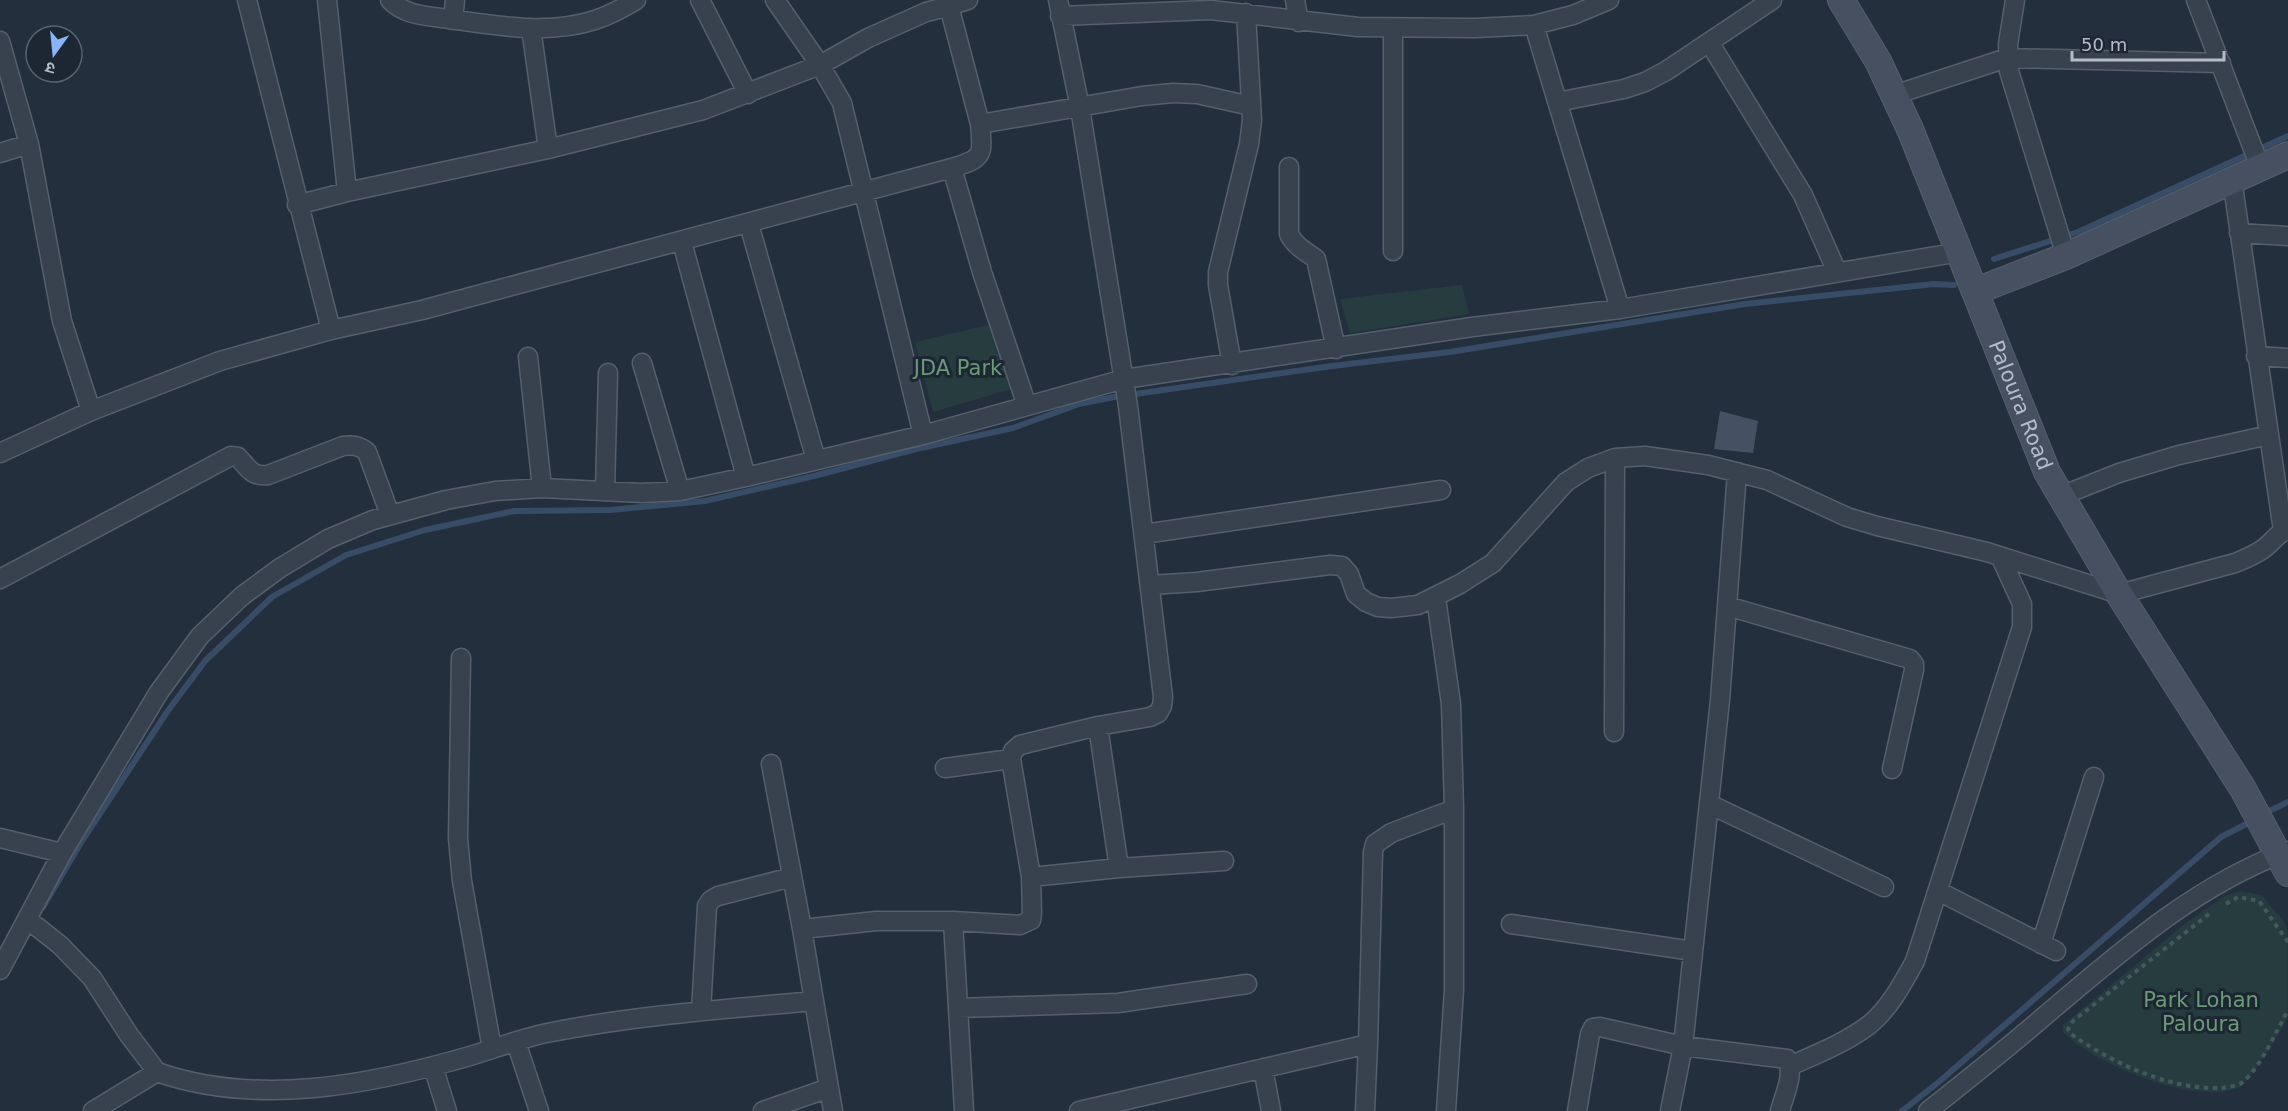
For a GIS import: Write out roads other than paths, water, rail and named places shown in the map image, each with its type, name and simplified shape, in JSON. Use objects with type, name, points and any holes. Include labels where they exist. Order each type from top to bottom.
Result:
[{"type":"main road","name":"Paloura Road","points":[[1841,0],[1878,61],[1910,129],[2037,449],[2061,496],[2119,594],[2285,859]]},
{"type":"main road","points":[[1976,291],[2232,179],[2259,162],[2288,155]]},
{"type":"street","points":[[247,0],[297,205],[331,330]]},
{"type":"street","points":[[327,0],[347,192]]},
{"type":"street","points":[[390,0],[397,8],[412,13],[493,26],[531,28],[594,21],[636,0]]},
{"type":"street","points":[[453,20],[455,0]]},
{"type":"street","points":[[700,0],[748,94]]},
{"type":"street","points":[[775,0],[820,65],[842,103],[923,435]]},
{"type":"street","points":[[297,205],[672,119],[748,94],[820,65],[868,38],[926,12],[968,0]]},
{"type":"street","points":[[1295,0],[1299,22]]},
{"type":"street","points":[[802,928],[876,921],[1026,924],[1032,913],[1031,877],[1011,759],[1013,751],[1020,745],[1098,726],[1150,717],[1158,713],[1162,706],[1163,697],[1128,406],[1080,108],[1059,8],[1211,10],[1299,22],[1393,28],[1534,25],[1573,15],[1609,0]]},
{"type":"street","points":[[1557,102],[1624,89],[1645,81],[1666,71],[1772,0]]},
{"type":"street","points":[[2015,0],[2007,58],[2009,71],[2065,251]]},
{"type":"street","points":[[2196,0],[2259,162]]},
{"type":"street","points":[[0,453],[91,411],[220,361],[331,330],[422,310],[682,242],[952,168],[977,159],[982,151],[980,124],[949,6]]},
{"type":"street","points":[[1232,364],[1218,285],[1218,272],[1249,144],[1252,120],[1246,13]]},
{"type":"street","points":[[1534,25],[1620,309]]},
{"type":"street","points":[[531,28],[548,149]]},
{"type":"street","points":[[1393,28],[1394,251]]},
{"type":"street","points":[[0,41],[29,144],[62,321],[91,411]]},
{"type":"street","points":[[1709,42],[1803,195],[1837,272]]},
{"type":"street","points":[[1894,95],[2007,58],[2221,63]]},
{"type":"street","points":[[980,124],[1142,96],[1173,93],[1197,94],[1251,106]]},
{"type":"street","points":[[0,153],[29,144]]},
{"type":"street","points":[[1289,167],[1289,234],[1299,248],[1316,259],[1336,348]]},
{"type":"street","points":[[952,168],[982,272],[1027,406]]},
{"type":"street","points":[[1150,585],[1197,582],[1330,565],[1342,566],[1349,574],[1356,594],[1366,602],[1378,607],[1391,608],[1418,604],[1436,598],[1493,563],[1566,482],[1588,468],[1615,458],[1645,456],[1673,458],[1767,480],[1847,517],[2000,556],[2119,594],[2235,563],[2266,547],[2285,531],[2256,356],[2232,179]]},
{"type":"street","points":[[749,224],[816,460]]},
{"type":"street","points":[[2239,233],[2288,236]]},
{"type":"street","points":[[682,242],[746,477]]},
{"type":"street","points":[[0,970],[62,853],[159,692],[200,636],[242,596],[280,568],[328,539],[390,515],[495,490],[542,488],[642,493],[680,491],[923,435],[1124,382],[1472,327],[1620,309],[1960,252]]},
{"type":"street","points":[[2256,356],[2288,358]]},
{"type":"street","points":[[528,357],[542,488]]},
{"type":"street","points":[[642,363],[680,491]]},
{"type":"street","points":[[605,491],[608,373]]},
{"type":"street","points":[[2061,496],[2120,473],[2179,455],[2269,435]]},
{"type":"street","points":[[0,579],[231,456],[238,457],[250,472],[258,476],[343,446],[356,445],[367,452],[390,515]]},
{"type":"street","points":[[1614,732],[1615,458]]},
{"type":"street","points":[[1670,1111],[1683,1046],[1720,700],[1737,472]]},
{"type":"street","points":[[1144,534],[1441,490]]},
{"type":"street","points":[[1790,1066],[1837,1045],[1870,1024],[1902,985],[1915,961],[2022,627],[2022,604],[2000,556]]},
{"type":"street","points":[[1436,598],[1451,704],[1454,809],[1454,990],[1448,1110]]},
{"type":"street","points":[[1727,606],[1910,659],[1914,664],[1914,670],[1892,769]]},
{"type":"street","points":[[461,658],[458,838],[462,881],[492,1049]]},
{"type":"street","points":[[1098,726],[1119,868]]},
{"type":"street","points":[[945,768],[1011,759]]},
{"type":"street","points":[[771,764],[833,1111]]},
{"type":"street","points":[[1938,891],[2049,947],[2094,777]]},
{"type":"street","points":[[1709,804],[1884,887]]},
{"type":"street","points":[[1365,1111],[1375,844],[1391,833],[1454,809]]},
{"type":"street","points":[[0,838],[62,853]]},
{"type":"street","points":[[1928,1111],[1994,1060],[2136,938],[2216,886],[2285,859]]},
{"type":"street","points":[[1031,877],[1224,861]]},
{"type":"street","points":[[701,1011],[707,906],[711,900],[718,896],[792,877]]},
{"type":"street","points":[[27,920],[68,953],[92,978],[129,1035],[157,1072],[182,1081],[210,1087],[272,1090],[376,1079],[433,1066],[549,1032],[646,1016],[814,1002]]},
{"type":"street","points":[[953,921],[964,1111]]},
{"type":"street","points":[[1511,924],[1693,951]]},
{"type":"street","points":[[958,1008],[1118,1004],[1247,984]]},
{"type":"street","points":[[1577,1111],[1588,1042],[1593,1028],[1600,1028],[1683,1046],[1787,1059],[1790,1074],[1780,1111]]},
{"type":"street","points":[[516,1042],[539,1111]]},
{"type":"street","points":[[1081,1111],[1155,1103],[1263,1068],[1368,1044]]},
{"type":"street","points":[[433,1066],[447,1111]]},
{"type":"street","points":[[1263,1068],[1271,1111]]},
{"type":"street","points":[[93,1111],[157,1072]]},
{"type":"street","points":[[763,1111],[829,1088]]},
{"type":"waterway","points":[[1994,259],[2078,232],[2288,136]]},
{"type":"waterway","points":[[43,907],[82,841],[167,712],[205,661],[272,597],[346,555],[425,530],[514,511],[610,510],[705,501],[814,476],[916,449],[1013,428],[1079,404],[1114,397],[1450,352],[1745,304],[1934,284],[1954,285]]},
{"type":"waterway","points":[[2263,814],[2288,802]]},
{"type":"waterway","points":[[1902,1111],[1940,1081],[2221,837],[2252,821]]},
{"type":"park label","name":"JDA Park","points":[[958,368]]},
{"type":"park label","name":"Park Lohan Paloura","points":[[2201,1012]]}]
